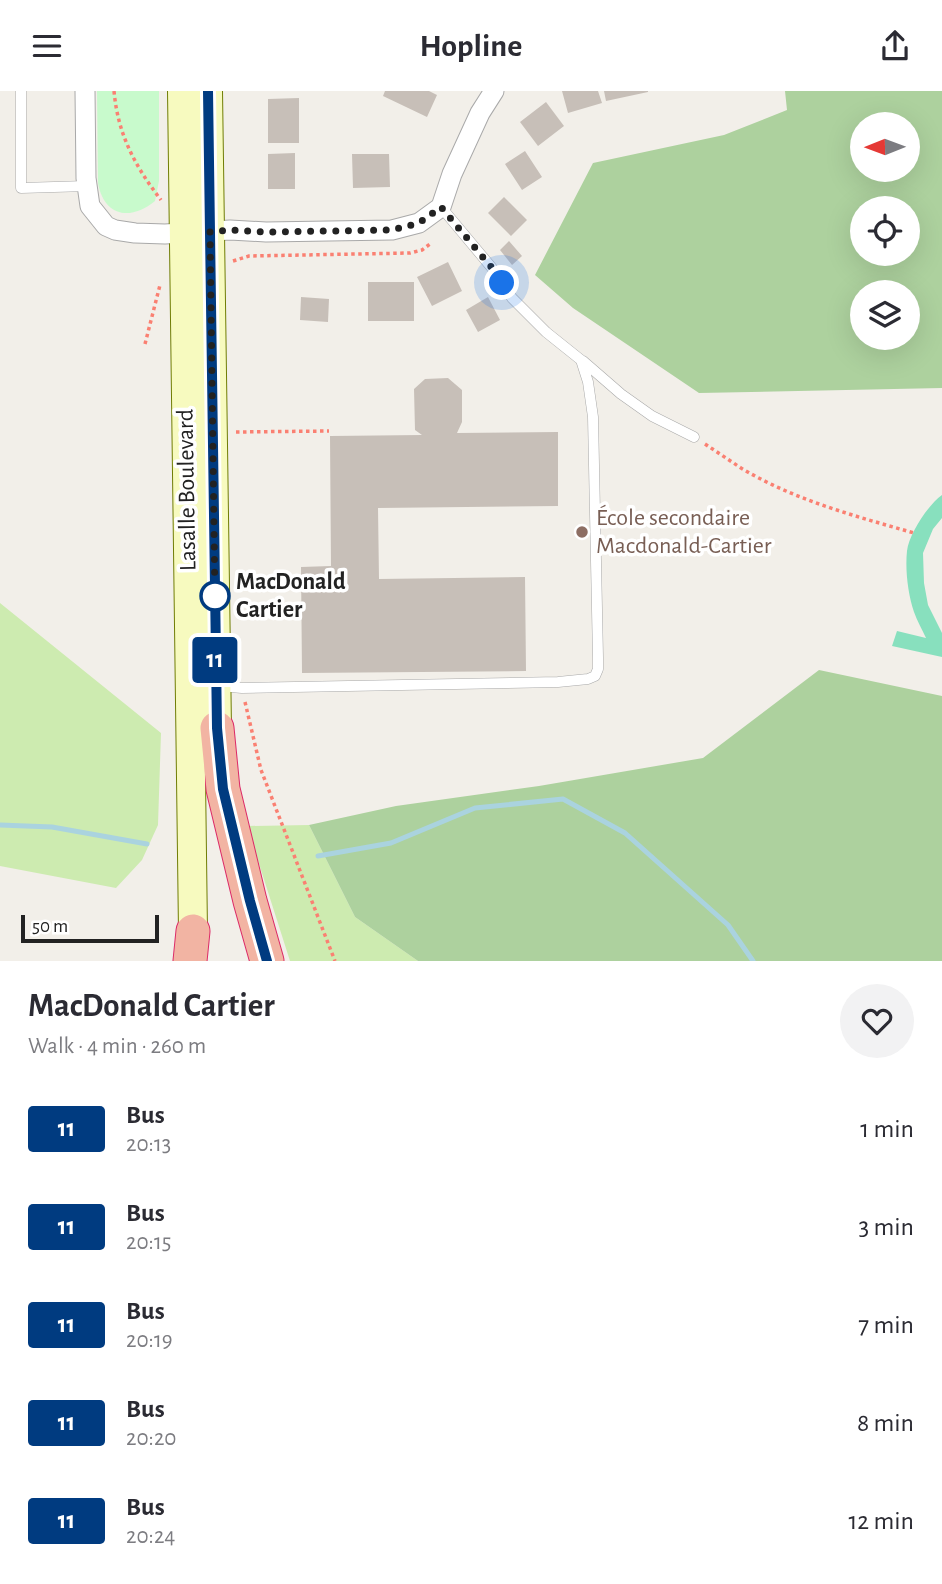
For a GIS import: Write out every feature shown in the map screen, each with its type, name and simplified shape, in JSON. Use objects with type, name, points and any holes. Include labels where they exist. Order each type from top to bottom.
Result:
[{"type":"highway","points":[[217,728],[223,789],[267,961]]},
{"type":"main road","name":"Lasalle Boulevard","points":[[181,91],[201,242],[217,728]]},
{"type":"main road","name":"Lasalle Boulevard","points":[[191,946],[201,242],[208,91]]},
{"type":"street","points":[[85,91],[90,207],[106,226],[115,230],[201,242],[230,230],[392,230],[419,223],[441,207],[452,174],[480,113],[494,91]]},
{"type":"lane","points":[[21,91],[21,188],[87,186]]},
{"type":"lane","points":[[441,207],[492,268],[512,298],[546,332],[652,416],[694,437]]},
{"type":"lane","points":[[216,685],[242,688],[558,683],[595,676],[598,657],[593,417],[588,382],[581,360]]},
{"type":"path","points":[[114,91],[123,137],[141,174],[164,205]]},
{"type":"path","points":[[201,242],[232,261],[249,257],[393,255],[422,250],[430,244]]},
{"type":"path","points":[[234,432],[329,432]]},
{"type":"path","points":[[694,437],[742,469],[783,489],[831,509],[914,533]]},
{"type":"path","points":[[261,770],[335,961]]},
{"type":"green space","points":[[97,91],[159,91],[159,181],[155,201],[137,211],[128,213],[112,209],[101,194],[98,183]]},
{"type":"green space","points":[[785,91],[942,91],[942,388],[699,393],[573,308],[535,275],[593,163],[724,135],[787,110]]},
{"type":"green space","points":[[942,495],[942,518],[933,529],[923,553],[928,605],[942,633],[942,657],[892,646],[897,631],[926,638],[910,598],[907,551],[911,536],[920,520]]},
{"type":"green space","points":[[0,603],[161,733],[158,825],[142,860],[116,888],[0,866]]},
{"type":"green space","points":[[819,670],[942,696],[942,961],[418,961],[355,917],[309,825],[396,806],[539,786],[703,758]]},
{"type":"green space","points":[[309,825],[355,917],[418,961],[290,961],[247,826]]},
{"type":"building","points":[[385,91],[429,91],[437,95],[427,117],[383,96]]},
{"type":"building","points":[[562,91],[598,91],[602,103],[568,113]]},
{"type":"building","points":[[604,91],[648,91],[648,92],[606,101]]},
{"type":"building","points":[[299,98],[299,143],[268,143],[268,99]]},
{"type":"building","points":[[546,102],[564,126],[538,146],[520,122]]},
{"type":"building","points":[[525,151],[542,177],[522,190],[505,164]]},
{"type":"building","points":[[295,153],[295,189],[268,189],[268,154]]},
{"type":"building","points":[[352,154],[389,154],[390,187],[353,188]]},
{"type":"building","points":[[504,197],[527,220],[511,236],[488,213]]},
{"type":"building","points":[[509,241],[522,256],[512,265],[500,250]]},
{"type":"building","points":[[448,262],[462,291],[432,306],[417,277]]},
{"type":"building","points":[[368,282],[414,282],[414,321],[368,321]]},
{"type":"building","points":[[301,297],[329,299],[328,322],[300,320]]},
{"type":"building","points":[[488,297],[500,320],[478,332],[466,310]]},
{"type":"building","points":[[448,378],[462,390],[462,422],[457,433],[558,432],[558,506],[378,508],[379,579],[525,577],[526,671],[302,673],[301,567],[331,566],[330,436],[422,435],[415,430],[414,389],[425,379]]},
{"type":"waterway","points":[[318,856],[391,843],[475,808],[563,799],[625,833],[728,925],[753,961]]},
{"type":"waterway","points":[[0,825],[52,827],[147,844]]},
{"type":"bus line","name":"11","points":[[208,91],[217,728],[223,789],[267,961]]},
{"type":"place","name":"École secondaire Macdonald-Cartier","points":[[582,532]]},
{"type":"place","name":"MacDonald Cartier","points":[[215,596]]},
{"type":"route","points":[[215,596],[215,603],[210,232],[392,230],[419,223],[441,207],[502,283]]}]
